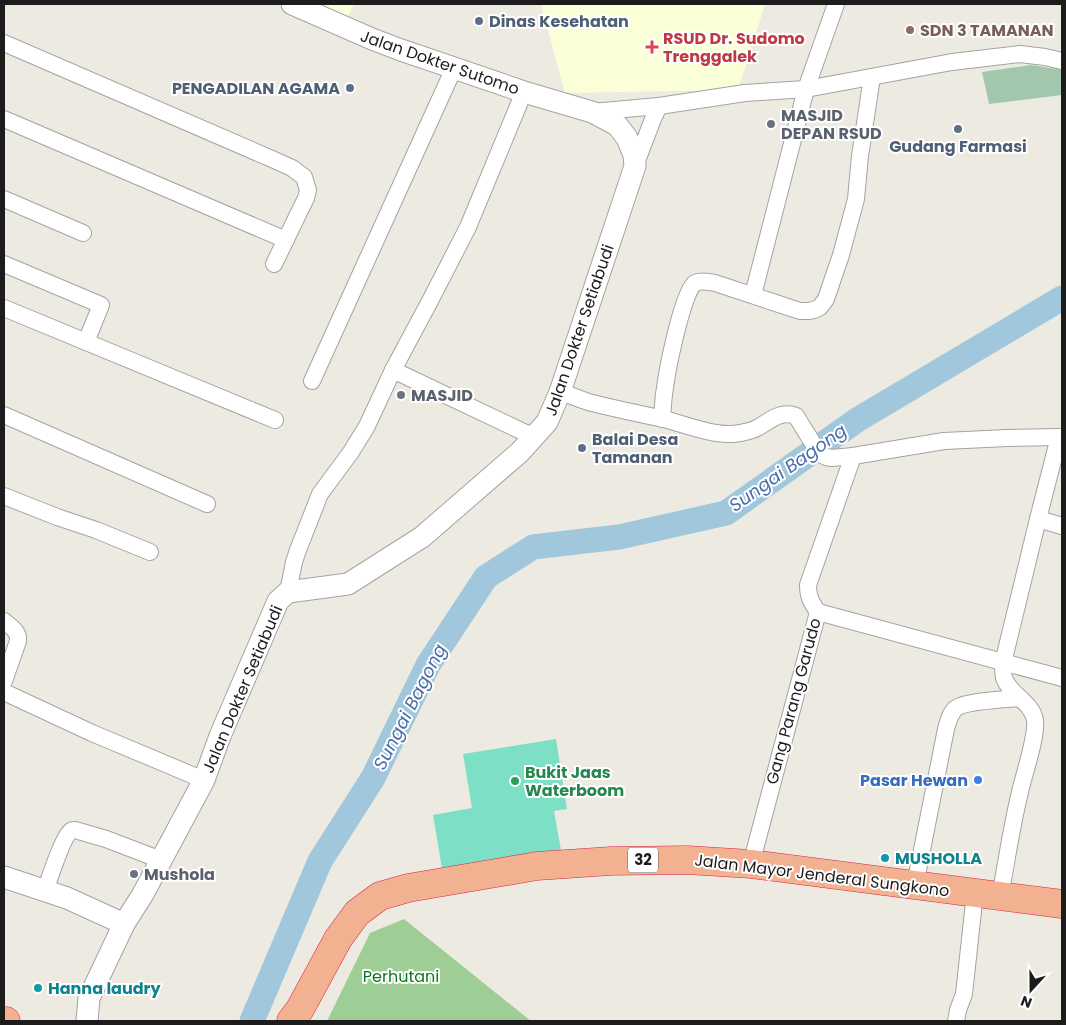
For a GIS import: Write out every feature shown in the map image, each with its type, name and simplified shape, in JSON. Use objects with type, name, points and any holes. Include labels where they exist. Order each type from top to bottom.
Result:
[{"type":"highway","name":"Jalan Mayor Jenderal Sungkono","points":[[291,1021],[300,1009],[338,939],[357,913],[380,896],[408,888],[537,866],[611,861],[687,860],[751,864],[1062,904]]},
{"type":"street","name":"Jalan Dokter Sutomo","points":[[292,4],[372,39],[524,92],[592,112],[618,125],[628,138],[634,155],[635,166]]},
{"type":"street","points":[[753,295],[806,89],[836,4]]},
{"type":"street","points":[[4,43],[204,128],[298,172],[304,177],[308,190],[306,198],[274,264]]},
{"type":"street","points":[[592,112],[659,106],[744,93],[806,89],[952,62],[1020,54],[1045,56],[1062,61]]},
{"type":"street","points":[[312,381],[454,68]]},
{"type":"street","points":[[662,419],[664,388],[675,337],[686,300],[694,284],[698,282],[715,283],[800,311],[814,310],[820,307],[826,299],[841,255],[856,199],[860,156],[872,78]]},
{"type":"street","points":[[288,592],[303,534],[320,494],[351,452],[367,426],[393,370],[468,227],[524,92]]},
{"type":"street","points":[[635,166],[659,106]]},
{"type":"street","points":[[4,119],[286,240]]},
{"type":"street","name":"Jalan Dokter Setiabudi","points":[[86,1021],[89,998],[124,924],[143,894],[204,780],[220,736],[278,601],[288,592],[348,584],[422,537],[520,452],[547,422],[560,392],[635,166]]},
{"type":"street","points":[[4,199],[83,232]]},
{"type":"street","points":[[4,264],[101,305],[86,342]]},
{"type":"street","points":[[4,308],[274,420]]},
{"type":"street","points":[[393,370],[534,436]]},
{"type":"street","points":[[560,392],[590,402],[708,431],[732,434],[756,429],[772,418],[790,414],[796,416],[819,452],[826,457],[832,458],[944,441],[1061,437],[1038,519],[1003,663],[1004,677],[1011,689],[1034,714],[1034,735],[1020,790],[988,895],[956,1021]]},
{"type":"street","points":[[4,415],[207,504]]},
{"type":"street","name":"Gang Parang Garudo","points":[[751,864],[818,612],[810,601],[808,585],[853,456]]},
{"type":"street","points":[[4,496],[150,552]]},
{"type":"street","points":[[1038,519],[1062,526]]},
{"type":"street","points":[[818,612],[1062,678]]},
{"type":"street","points":[[4,621],[16,632],[18,637],[4,680]]},
{"type":"street","points":[[4,692],[92,734],[204,780]]},
{"type":"street","points":[[915,885],[949,718],[956,708],[966,704],[1020,698]]},
{"type":"street","points":[[45,891],[58,855],[71,831],[75,830],[106,839],[161,860]]},
{"type":"street","points":[[4,878],[67,898],[124,924]]},
{"type":"shaded area","points":[[293,4],[354,4],[343,26]]},
{"type":"shaded area","name":"RSUD Dr. Sudomo Trenggalek","points":[[541,4],[765,4],[738,90],[565,93]]},
{"type":"shaded area","points":[[1031,65],[1062,70],[1062,95],[989,104],[982,72]]},
{"type":"green space","name":"Bukit Jaas Waterboom","points":[[556,739],[567,809],[554,811],[562,856],[443,875],[433,815],[472,808],[463,754]]},
{"type":"green space","name":"Perhutani","points":[[404,919],[531,1021],[327,1021],[370,933]]},
{"type":"waterway","name":"Sungai Bagong","points":[[252,1021],[320,861],[373,778],[428,665],[486,577],[533,547],[619,537],[726,513],[857,420],[1062,298]]},
{"type":"place","name":"Dinas Kesehatan","points":[[479,21]]},
{"type":"place","name":"SDN 3 TAMANAN","points":[[910,30]]},
{"type":"place","name":"RSUD Dr. Sudomo Trenggalek","points":[[652,47]]},
{"type":"place","name":"PENGADILAN AGAMA","points":[[350,88]]},
{"type":"place","name":"MASJID DEPAN RSUD","points":[[771,124]]},
{"type":"place","name":"Gudang Farmasi","points":[[958,129]]},
{"type":"place","name":"MASJID","points":[[401,395]]},
{"type":"place","name":"Balai Desa Tamanan","points":[[582,448]]},
{"type":"place","name":"Pasar Hewan","points":[[978,780]]},
{"type":"place","name":"Bukit Jaas Waterboom","points":[[515,781]]},
{"type":"place","name":"MUSHOLLA","points":[[885,858]]},
{"type":"place","name":"Mushola","points":[[134,874]]},
{"type":"place","name":"Hanna laudry","points":[[38,988]]}]
